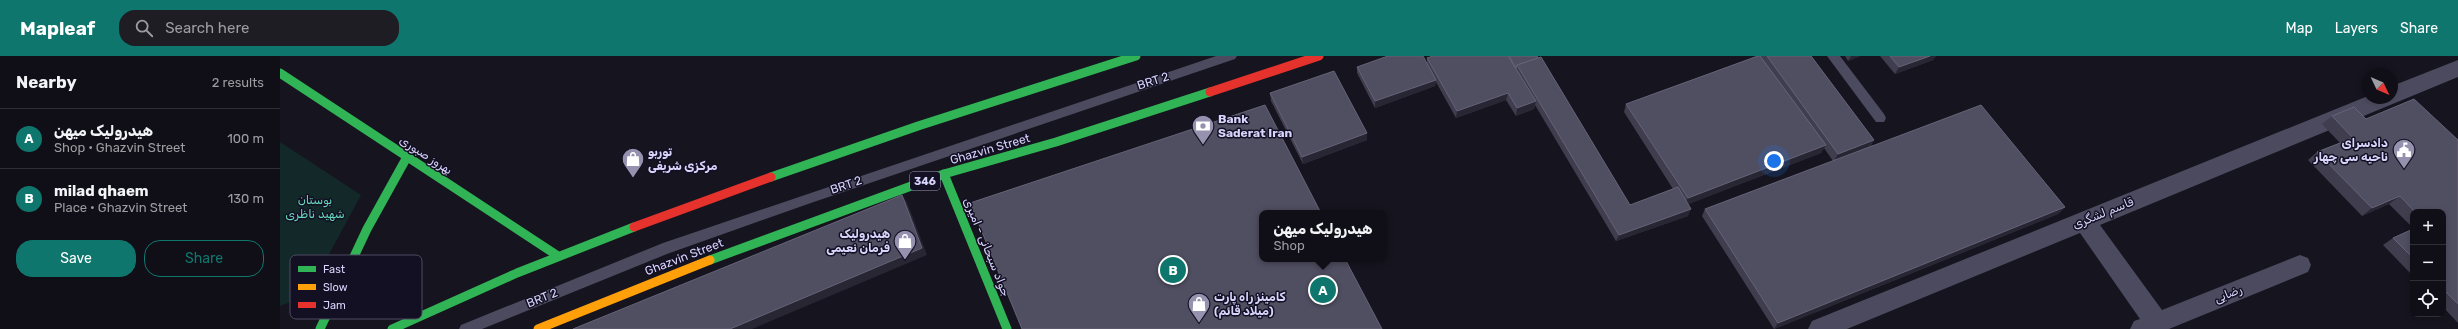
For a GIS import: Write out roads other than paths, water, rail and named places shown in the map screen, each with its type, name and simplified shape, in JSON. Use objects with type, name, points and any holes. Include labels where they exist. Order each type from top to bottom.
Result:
[{"type":"main road","points":[[422,316],[558,256],[950,114],[1136,56]]},
{"type":"main road","name":"Ghazvin Street","points":[[538,329],[596,304],[774,236],[944,174],[1056,142],[1319,56]]},
{"type":"main road","name":"بهروز صبوری","points":[[280,73],[558,256]]},
{"type":"main road","points":[[355,255],[367,229],[408,157]]},
{"type":"main road","name":"جواد سبحانی - امیری","points":[[944,174],[1007,329]]},
{"type":"main road","points":[[320,329],[325,319]]},
{"type":"main road","points":[[392,329],[415,319]]},
{"type":"street","points":[[2398,93],[2458,68]]},
{"type":"street","name":"قاسم لشگری","points":[[1820,329],[2371,104]]},
{"type":"street","name":"رضایی","points":[[2084,221],[2150,326],[2300,265]]},
{"type":"lane","name":"BRT 2","points":[[466,329],[663,249],[822,192],[1231,56]]},
{"type":"lane","points":[[1833,56],[1880,118]]},
{"type":"place","name":"Bank Saderat Iran","points":[[1203,146]]},
{"type":"place","name":"دادسرای ناحیه سی چهار","points":[[2404,170]]},
{"type":"place","name":"توربو مرکزی شریفی","points":[[633,178]]},
{"type":"place","name":"هیدرولیک فرمان نعیمی","points":[[905,260]]},
{"type":"place","name":"milad qhaem","points":[[1173,270]]},
{"type":"place","name":"هیدرولیک میهن","points":[[1323,290]]},
{"type":"place","name":"کامینز راه پارت (میلاد قائم)","points":[[1199,324]]},
{"type":"park label","name":"بوستان شهید ناظری","points":[[315,207]]}]
